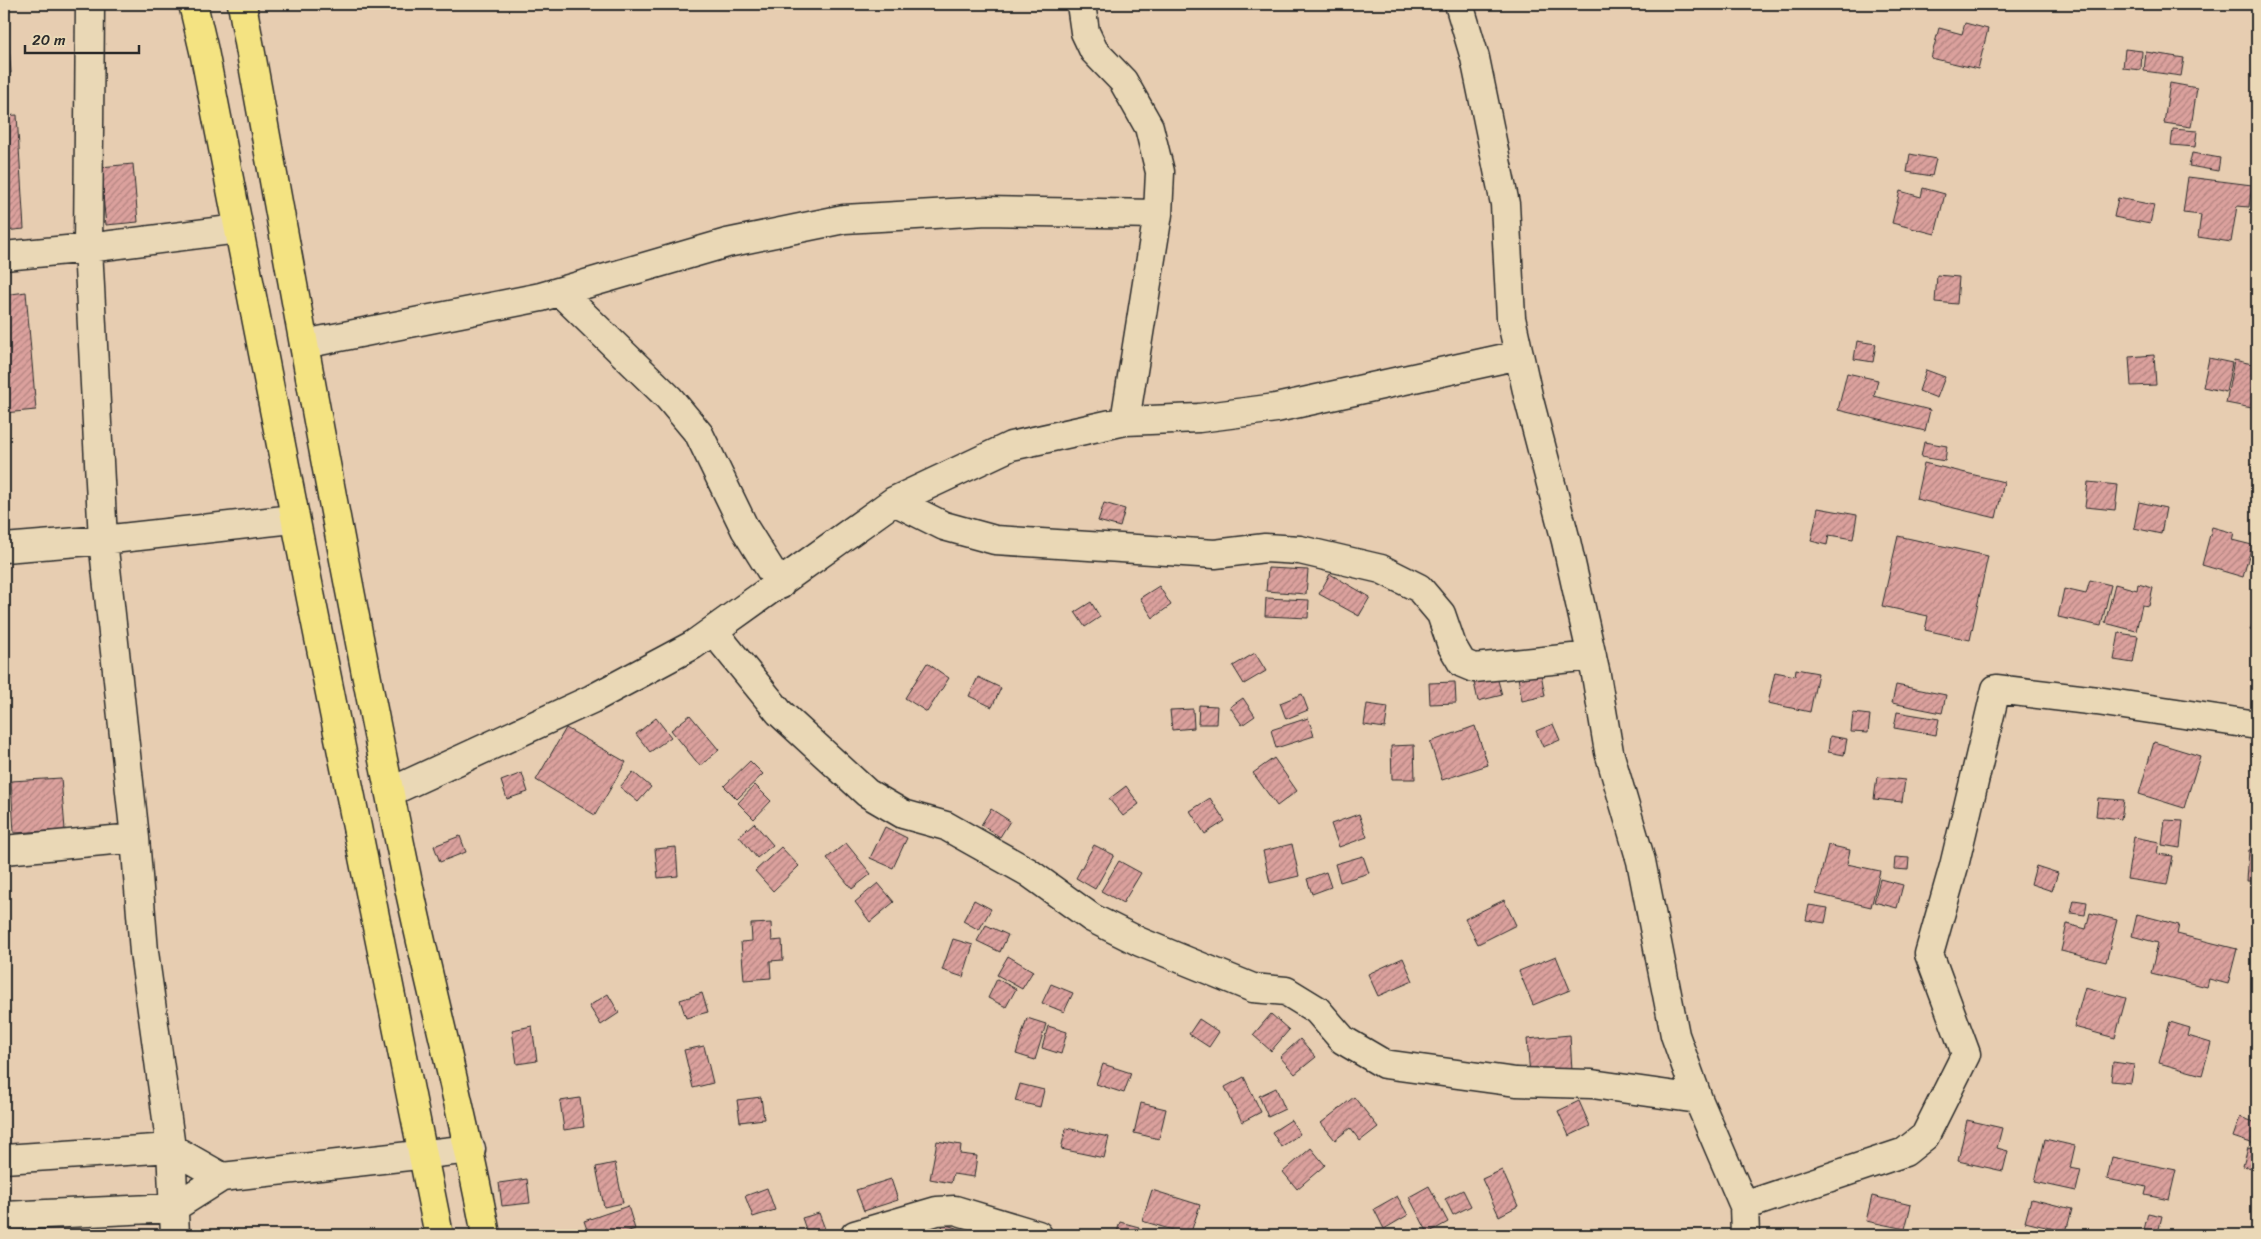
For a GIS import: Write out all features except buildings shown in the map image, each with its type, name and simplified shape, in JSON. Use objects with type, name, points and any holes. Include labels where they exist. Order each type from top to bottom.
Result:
[{"type":"highway","points":[[193,4],[293,518],[342,747],[439,1235]]},
{"type":"highway","points":[[242,4],[294,294],[390,792],[408,880],[471,1149],[486,1235]]},
{"type":"highway","points":[[251,299],[294,294]]},
{"type":"street","points":[[90,4],[88,248],[103,540],[135,838],[144,952],[171,1148],[175,1235]]},
{"type":"street","points":[[1081,4],[1085,32],[1094,51],[1123,81],[1149,127],[1160,172],[1158,214],[1125,421]]},
{"type":"street","points":[[1459,4],[1475,58],[1505,204],[1511,318],[1566,541],[1592,656],[1609,752],[1641,861],[1674,1035],[1698,1099],[1744,1206],[1745,1235]]},
{"type":"street","points":[[304,344],[560,292],[727,243],[844,219],[987,211],[1158,214]]},
{"type":"street","points":[[4,256],[88,248],[238,229]]},
{"type":"street","points":[[560,292],[669,398],[699,434],[745,529],[780,585]]},
{"type":"street","points":[[390,792],[592,699],[693,646],[780,585],[894,500],[1011,446],[1125,421],[1199,418],[1276,408],[1519,355]]},
{"type":"street","points":[[894,500],[944,526],[995,540],[1216,554],[1265,548],[1300,550],[1381,570],[1419,588],[1441,614],[1452,646],[1462,663],[1474,668],[1592,656]]},
{"type":"street","points":[[4,548],[103,540],[293,518]]},
{"type":"street","points":[[714,632],[779,712],[867,793],[903,814],[946,826],[1028,872],[1092,918],[1140,942],[1253,988],[1286,991],[1317,1010],[1342,1040],[1384,1064],[1516,1082],[1592,1084],[1698,1099]]},
{"type":"street","points":[[1744,1206],[1905,1152],[1925,1136],[1962,1063],[1966,1054],[1929,954],[1954,866],[1996,689],[2097,701],[2257,725]]},
{"type":"street","points":[[4,850],[135,838]]},
{"type":"street","points":[[4,1159],[171,1148],[222,1176]]},
{"type":"street","points":[[4,1216],[173,1208],[222,1176],[471,1149]]},
{"type":"street","points":[[855,1235],[938,1211],[956,1210],[1038,1235]]}]
